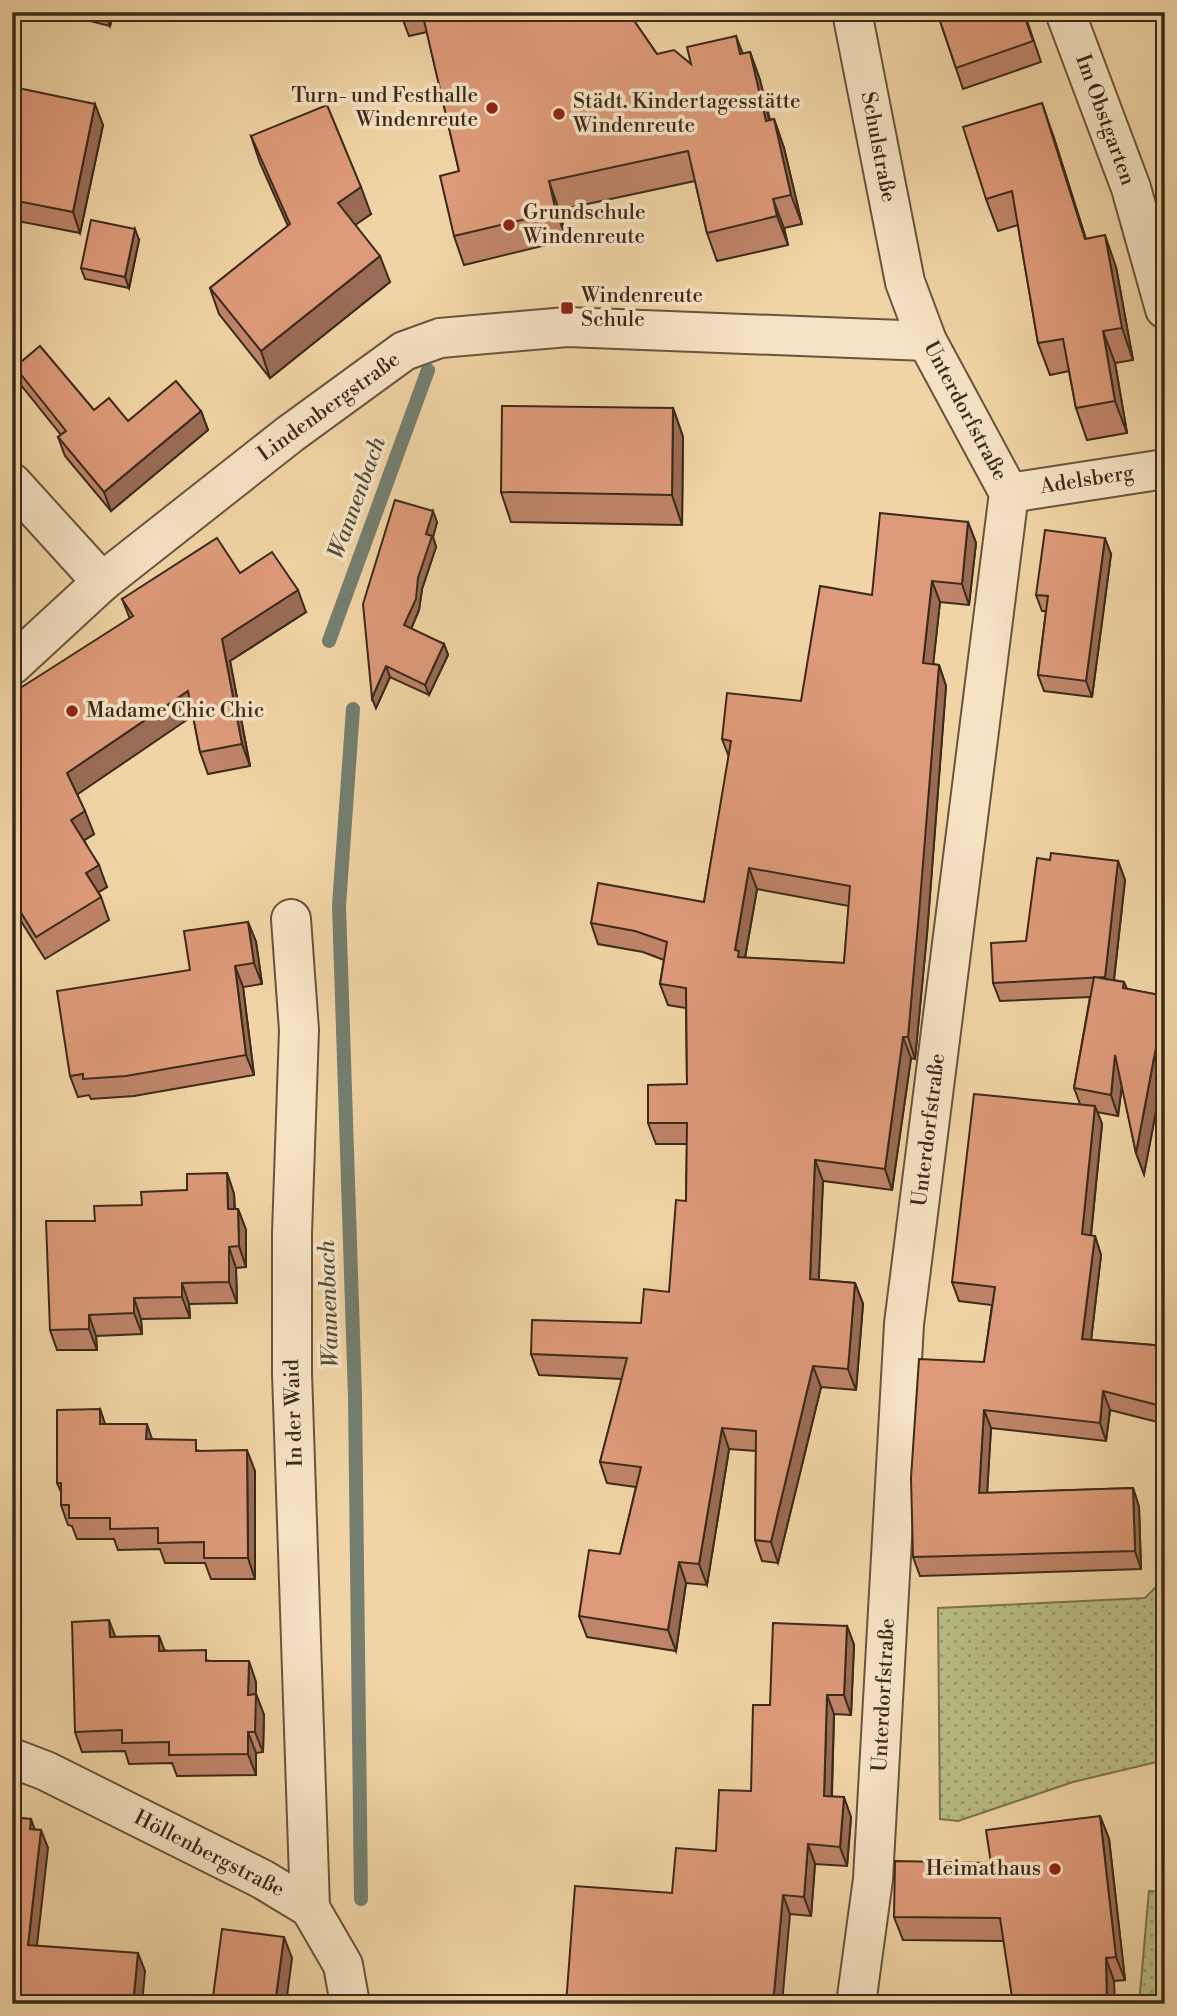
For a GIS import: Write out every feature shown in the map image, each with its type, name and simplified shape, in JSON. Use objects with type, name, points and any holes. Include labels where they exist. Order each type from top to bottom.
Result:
[{"type":"street","name":"Schulstraße","points":[[852,12],[905,282]]},
{"type":"street","name":"Im Obstgarten","points":[[1065,12],[1131,188],[1165,309]]},
{"type":"street","name":"Unterdorfstraße","points":[[856,2004],[873,1879],[904,1324],[1009,493],[926,341],[905,282]]},
{"type":"street","name":"Lindenbergstraße","points":[[12,665],[102,582],[290,434],[404,351],[440,338],[566,327],[926,341]]},
{"type":"street","name":"Adelsberg","points":[[1009,493],[1165,469]]},
{"type":"street","points":[[12,483],[102,582]]},
{"type":"street","name":"In der Waid","points":[[291,919],[299,1030],[292,1233],[292,1373],[310,1908]]},
{"type":"street","name":"Höllenbergstraße","points":[[12,1758],[46,1770],[262,1879],[310,1908],[343,1965],[350,2004]]},
{"type":"green space","points":[[1165,1578],[1165,1760],[1073,1782],[958,1821],[940,1819],[938,1608],[1145,1598]]},
{"type":"green space","points":[[1149,1891],[1165,1892],[1165,2004],[1139,2004]]},
{"type":"building","points":[[422,12],[628,12],[657,54],[674,50],[691,64],[687,47],[736,36],[740,54],[750,52],[766,121],[774,119],[791,195],[773,199],[777,216],[707,233],[688,151],[549,181],[556,212],[454,236],[440,176],[459,171]]},
{"type":"building","points":[[937,12],[1023,12],[1033,41],[956,68]]},
{"type":"building","points":[[18,88],[95,104],[73,212],[12,200],[12,120]]},
{"type":"building","points":[[1042,103],[1085,239],[1105,235],[1122,328],[1103,331],[1115,401],[1076,408],[1063,339],[1038,343],[1012,191],[986,199],[963,127]]},
{"type":"building","points":[[327,105],[361,187],[338,203],[380,256],[261,351],[210,288],[290,224],[251,136]]},
{"type":"building","points":[[91,220],[135,229],[125,277],[81,268]]},
{"type":"building","points":[[40,346],[94,410],[109,398],[128,421],[176,381],[201,411],[104,492],[58,437],[66,431],[15,367]]},
{"type":"building","points":[[502,406],[673,408],[672,495],[501,492]]},
{"type":"building","points":[[395,500],[433,511],[426,534],[432,536],[418,578],[416,599],[404,625],[444,644],[425,685],[386,666],[372,698],[363,604]]},
{"type":"building","points":[[880,513],[968,522],[962,584],[932,581],[923,663],[939,665],[908,1037],[903,1037],[885,1169],[815,1160],[810,1279],[855,1283],[848,1369],[813,1366],[771,1542],[755,1540],[756,1431],[722,1428],[699,1564],[679,1562],[668,1630],[579,1616],[589,1550],[620,1554],[641,1467],[600,1462],[627,1358],[531,1354],[532,1320],[641,1323],[644,1289],[669,1292],[676,1200],[686,1201],[687,1123],[648,1123],[648,1085],[687,1084],[686,988],[660,984],[667,942],[635,931],[591,923],[598,883],[704,902],[731,741],[722,739],[727,693],[801,701],[820,586],[872,595]],"holes":[[[749,868],[850,886],[844,963],[738,957],[739,951],[735,950]]]},
{"type":"building","points":[[1045,530],[1105,538],[1086,681],[1038,675],[1048,596],[1036,595]]},
{"type":"building","points":[[217,538],[240,573],[272,552],[298,590],[222,639],[242,744],[200,752],[188,691],[67,773],[85,811],[71,820],[99,865],[86,873],[101,897],[36,937],[12,898],[12,701],[17,698],[14,692],[133,616],[122,599]]},
{"type":"building","points":[[1051,853],[1118,861],[1105,977],[993,983],[991,943],[1026,941],[1037,858],[1050,860]]},
{"type":"building","points":[[248,922],[254,963],[235,966],[246,1055],[126,1076],[83,1079],[83,1074],[70,1076],[57,991],[190,970],[184,931]]},
{"type":"building","points":[[1094,977],[1124,982],[1123,988],[1165,996],[1165,1021],[1161,1021],[1136,1153],[1115,1055],[1111,1095],[1074,1088]]},
{"type":"building","points":[[974,1094],[1095,1106],[1082,1234],[1095,1236],[1082,1339],[1165,1346],[1165,1407],[1103,1391],[1100,1423],[984,1410],[979,1493],[1133,1488],[1135,1551],[913,1557],[911,1478],[919,1359],[984,1362],[995,1287],[952,1282]]},
{"type":"building","points":[[227,1173],[228,1209],[238,1209],[239,1246],[229,1247],[229,1282],[182,1283],[182,1297],[134,1298],[134,1313],[89,1315],[89,1329],[50,1330],[46,1221],[95,1221],[94,1206],[142,1205],[141,1192],[187,1190],[187,1174]]},
{"type":"building","points":[[1165,1244],[1165,1281],[1157,1245]]},
{"type":"building","points":[[100,1409],[100,1424],[147,1424],[146,1439],[196,1440],[196,1451],[247,1450],[248,1558],[204,1558],[204,1542],[158,1543],[158,1528],[110,1529],[110,1518],[69,1518],[69,1505],[61,1505],[61,1483],[57,1483],[57,1410]]},
{"type":"building","points":[[109,1620],[110,1637],[159,1636],[159,1651],[206,1650],[206,1661],[249,1661],[248,1695],[256,1694],[255,1732],[248,1732],[248,1754],[169,1755],[169,1742],[122,1743],[122,1730],[75,1732],[72,1622]]},
{"type":"building","points":[[773,1623],[847,1626],[844,1695],[827,1695],[824,1796],[844,1797],[840,1847],[808,1844],[804,1897],[783,1895],[773,2004],[566,2004],[575,1886],[672,1893],[676,1848],[716,1851],[719,1790],[751,1791],[753,1705],[770,1705]]},
{"type":"building","points":[[1100,1816],[1116,1957],[1106,1958],[1107,2004],[1013,2004],[1000,1918],[894,1917],[895,1861],[991,1863],[986,1830]]},
{"type":"building","points":[[12,1817],[31,1819],[30,1829],[41,1830],[28,1945],[138,1953],[133,2004],[12,2004]]},
{"type":"building","points":[[222,1929],[284,1937],[275,2004],[212,2004]]},
{"type":"waterway","name":"Wannenbach","points":[[329,641],[428,370]]},
{"type":"waterway","name":"Wannenbach","points":[[353,709],[339,906],[355,1396],[361,1899]]},
{"type":"place","name":"Turn- und Festhalle Windenreute","points":[[492,108]]},
{"type":"place","name":"Städt. Kindertagesstätte Windenreute","points":[[559,114]]},
{"type":"place","name":"Grundschule Windenreute","points":[[509,225]]},
{"type":"place","name":"Windenreute Schule","points":[[567,308]]},
{"type":"place","name":"Madame Chic Chic","points":[[72,711]]},
{"type":"place","name":"Heimathaus","points":[[1055,1869]]}]
